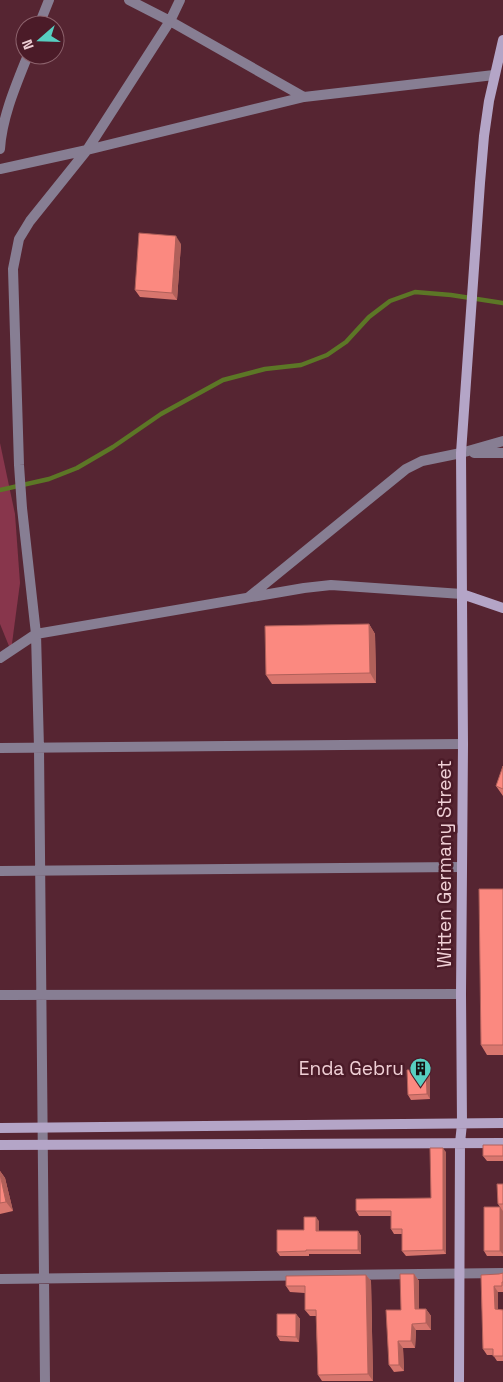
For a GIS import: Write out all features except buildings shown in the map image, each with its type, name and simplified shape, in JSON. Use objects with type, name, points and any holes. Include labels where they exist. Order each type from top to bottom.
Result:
[{"type":"street","points":[[44,15],[49,0]]},
{"type":"street","points":[[129,0],[170,21],[304,97]]},
{"type":"street","points":[[45,1382],[39,748],[36,634],[19,465],[13,269],[19,239],[30,221],[87,150],[170,21],[180,0]]},
{"type":"street","name":"Witten Germany Street","points":[[459,1382],[463,744],[461,452],[484,136],[488,101],[503,40]]},
{"type":"street","points":[[0,149],[1,135],[13,91],[24,65]]},
{"type":"street","points":[[0,170],[304,97],[494,76]]},
{"type":"street","points":[[247,598],[406,468],[429,459],[503,441]]},
{"type":"street","points":[[461,452],[503,453]]},
{"type":"street","points":[[0,658],[36,634],[331,585],[462,594],[503,608]]},
{"type":"street","points":[[0,748],[463,744]]},
{"type":"street","points":[[0,871],[461,867]]},
{"type":"street","points":[[0,995],[461,994]]},
{"type":"street","points":[[0,1128],[503,1123]]},
{"type":"street","points":[[0,1145],[503,1143]]},
{"type":"street","points":[[0,1279],[503,1273]]},
{"type":"shaded area","points":[[0,443],[15,514],[20,583],[11,651],[0,624]]},
{"type":"waterway","points":[[0,490],[49,479],[77,468],[113,447],[161,414],[223,380],[265,369],[301,365],[327,355],[346,342],[369,317],[390,301],[415,292],[503,303]]},
{"type":"place","name":"Enda Gebru","points":[[420,1087]]}]
